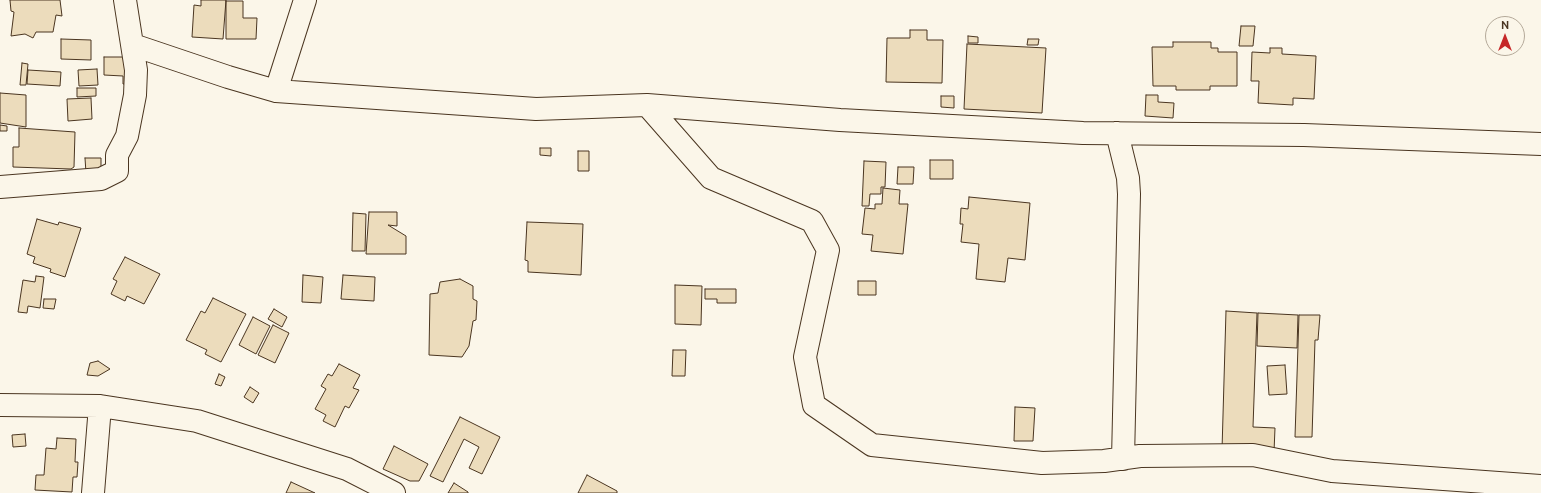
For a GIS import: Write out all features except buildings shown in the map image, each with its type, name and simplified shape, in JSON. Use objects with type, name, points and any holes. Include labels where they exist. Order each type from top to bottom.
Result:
[{"type":"street","points":[[0,187],[101,179],[117,171],[117,156],[128,136],[135,95],[136,70],[125,0]]},
{"type":"street","points":[[276,91],[305,0]]},
{"type":"street","points":[[133,45],[228,77],[276,91],[536,109],[647,105],[840,120],[1117,133],[1304,135],[1541,144]]},
{"type":"street","points":[[647,105],[711,178],[812,221],[828,250],[805,357],[814,405],[872,445],[1042,463],[1104,461],[1140,456],[1253,455],[1332,471],[1541,486]]},
{"type":"street","points":[[1117,133],[1128,178],[1129,194],[1123,459]]},
{"type":"street","points":[[0,405],[100,406],[197,421],[347,469],[394,493]]},
{"type":"street","points":[[93,493],[100,406]]}]
